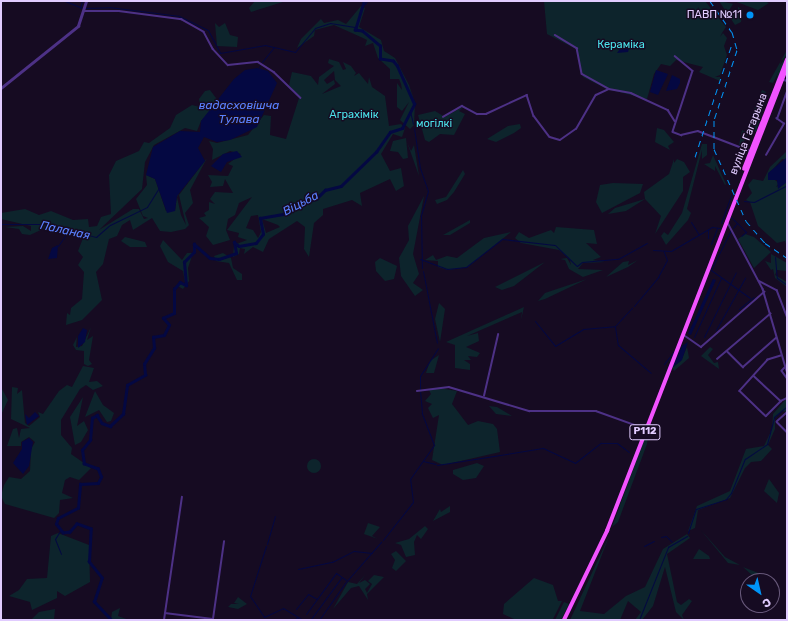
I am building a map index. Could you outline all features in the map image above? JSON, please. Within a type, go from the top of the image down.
[{"type":"main road","name":"вуліца Гагарына","points":[[775,94],[787,60]]},
{"type":"main road","name":"вуліца Гагарына","points":[[726,220],[787,67]]},
{"type":"main road","name":"Р112","points":[[564,620],[607,531],[726,220]]},
{"type":"street","points":[[1,88],[75,28],[84,11],[86,1]]},
{"type":"street","points":[[84,11],[119,11],[181,19],[204,32],[213,49],[228,65],[258,62],[274,72],[301,98]]},
{"type":"street","points":[[555,35],[577,48],[582,74],[609,90],[631,93],[668,110],[675,121]]},
{"type":"street","points":[[675,56],[693,71],[672,131],[676,134],[692,129],[752,152]]},
{"type":"street","points":[[782,78],[787,81]]},
{"type":"street","points":[[443,117],[462,106],[477,114],[486,114],[527,95],[534,116],[550,137],[560,140],[576,129],[596,95],[609,90]]},
{"type":"street","points":[[766,155],[784,124],[777,119],[787,91]]},
{"type":"street","points":[[726,220],[764,292],[781,356],[787,371]]},
{"type":"street","points":[[759,280],[777,290],[787,316]]},
{"type":"street","points":[[682,334],[701,347],[764,292]]},
{"type":"street","points":[[717,359],[770,314]]},
{"type":"street","points":[[484,395],[498,335]]},
{"type":"street","points":[[727,351],[739,366],[744,366],[776,338]]},
{"type":"street","points":[[781,356],[768,360],[740,391],[766,416],[781,401],[787,398]]},
{"type":"street","points":[[785,368],[782,371],[787,378]]},
{"type":"street","points":[[754,376],[781,401]]},
{"type":"street","points":[[417,391],[441,386],[484,395],[529,411],[596,411],[646,429]]},
{"type":"street","points":[[787,413],[777,422],[787,432]]},
{"type":"street","points":[[164,620],[182,497]]},
{"type":"street","points":[[165,613],[213,619],[224,542]]},
{"type":"green space","points":[[255,1],[286,1],[251,12],[249,8]]},
{"type":"green space","name":"Кераміка","points":[[544,1],[705,1],[726,27],[720,37],[723,33],[727,38],[724,46],[727,55],[720,75],[715,77],[720,77],[720,81],[699,72],[703,67],[676,60],[670,66],[661,64],[654,74],[647,99],[607,89],[583,77],[576,49],[547,34]]},
{"type":"green space","points":[[719,1],[739,5],[733,4],[728,12],[731,16],[738,12],[738,7],[743,10],[741,22],[735,25]]},
{"type":"green space","points":[[734,1],[764,1],[769,3],[758,10]]},
{"type":"green space","points":[[361,6],[365,8],[359,27],[381,40],[384,51],[395,58],[409,85],[415,103],[414,125],[410,129],[400,120],[409,102],[402,111],[397,107],[397,83],[402,90],[401,84],[399,79],[390,79],[390,69],[378,58],[373,43],[365,46],[367,40],[334,25],[315,30],[314,36],[297,48],[301,39],[321,19],[324,23],[338,20],[346,24]]},
{"type":"green space","points":[[215,23],[219,27],[225,23],[230,35],[238,37],[237,47],[217,46]]},
{"type":"green space","points":[[787,50],[786,56],[781,61],[780,65],[786,57],[774,89],[778,73],[773,83],[769,82]]},
{"type":"green space","name":"Аграхімік","points":[[329,59],[339,62],[343,70],[346,69],[343,62],[351,66],[356,73],[354,76],[359,73],[368,84],[369,77],[372,87],[385,96],[389,126],[401,124],[405,128],[402,137],[393,134],[381,154],[390,171],[401,168],[404,186],[396,191],[390,179],[360,193],[362,206],[352,200],[323,209],[323,215],[314,223],[309,257],[304,249],[305,227],[297,221],[269,239],[263,252],[253,247],[244,254],[245,249],[240,248],[239,254],[233,257],[234,245],[247,240],[238,237],[239,233],[227,230],[252,197],[239,203],[235,215],[228,219],[226,230],[230,240],[213,245],[206,236],[209,227],[199,218],[206,216],[204,213],[209,210],[209,202],[215,204],[210,199],[215,192],[233,193],[225,179],[223,186],[210,187],[212,182],[208,175],[228,176],[233,166],[228,164],[241,154],[230,151],[212,160],[213,149],[209,141],[217,143],[248,135],[264,115],[271,116],[270,135],[286,139],[299,98],[289,85],[292,72],[311,76],[318,85],[319,77],[334,66],[328,63]],"holes":[[[334,71],[335,80],[341,86],[322,94],[335,84],[334,80],[327,84],[324,80]],[[258,215],[261,232],[258,238],[253,230],[246,228],[251,216]],[[262,219],[280,227],[266,233]]]},
{"type":"green space","points":[[210,90],[219,102],[201,121],[197,131],[185,128],[154,145],[145,162],[142,189],[99,230],[133,209],[139,209],[144,219],[148,218],[143,216],[136,199],[147,185],[146,175],[155,179],[166,211],[175,211],[177,196],[180,192],[177,197],[181,215],[186,225],[179,195],[207,158],[190,190],[193,203],[185,213],[189,225],[185,229],[171,232],[160,231],[152,218],[133,230],[130,220],[122,225],[117,236],[109,239],[103,264],[96,272],[102,300],[82,320],[66,325],[67,313],[70,315],[71,308],[82,299],[84,272],[78,265],[83,257],[78,251],[85,233],[58,226],[55,232],[45,228],[30,235],[22,234],[19,229],[5,227],[23,226],[31,231],[31,226],[1,219],[1,213],[25,209],[39,215],[51,211],[73,220],[88,219],[89,227],[97,226],[101,217],[111,214],[109,175],[116,161],[139,151],[144,142],[149,143],[170,128],[176,115],[192,105],[200,107],[199,99],[205,91]]},
{"type":"green space","points":[[762,90],[766,92],[756,108],[761,111],[769,93],[759,120],[751,117]]},
{"type":"green space","name":"могілкі","points":[[464,106],[475,114],[463,107],[459,111],[465,114],[454,135],[440,134],[429,142],[425,140],[418,115],[435,111],[445,117]]},
{"type":"green space","points":[[751,121],[759,121],[756,132],[749,129],[742,147],[739,145],[742,130],[746,132]]},
{"type":"green space","points":[[520,124],[521,128],[496,142],[487,139],[508,126]]},
{"type":"green space","points":[[657,128],[664,130],[674,142],[668,146],[670,150],[655,142]]},
{"type":"green space","points":[[406,138],[408,158],[403,159],[398,152],[390,151],[393,141]]},
{"type":"green space","points":[[407,142],[411,151],[414,145],[419,176]]},
{"type":"green space","points":[[702,144],[707,144],[707,155],[702,159],[702,150],[687,209],[691,213],[688,220],[666,245],[661,236],[664,232],[668,235],[682,213]]},
{"type":"green space","points":[[787,151],[787,160],[782,159],[768,175],[779,183],[776,187],[787,182],[787,247],[785,241],[777,243],[758,226],[750,202],[746,200],[752,193],[748,185],[753,179],[763,181],[770,167]]},
{"type":"green space","points":[[713,155],[726,184],[725,185],[715,166],[715,171],[704,164],[710,163]]},
{"type":"green space","points":[[674,159],[674,163],[677,159],[684,162],[690,172],[683,177],[683,191],[655,234],[661,216],[645,199],[644,192],[669,174]]},
{"type":"green space","points":[[463,170],[465,174],[454,192],[447,200],[437,204],[435,200],[446,197]]},
{"type":"green space","points":[[613,183],[643,184],[640,193],[602,213],[596,202],[600,185]]},
{"type":"green space","points":[[424,196],[413,254],[419,274],[413,283],[423,290],[415,296],[401,276],[399,258],[409,240],[408,226]]},
{"type":"green space","points":[[645,199],[626,211],[608,214],[615,208]]},
{"type":"green space","points":[[470,220],[470,223],[450,235],[443,235]]},
{"type":"green space","points":[[556,227],[594,230],[597,244],[586,243],[601,257],[593,260],[605,262],[583,263],[578,269],[603,270],[583,277],[569,269],[565,260],[560,259],[567,258],[571,265],[570,260],[559,250],[521,243],[515,238],[519,232],[529,238],[551,230],[554,233]]},
{"type":"green space","points":[[511,232],[468,267],[448,270],[438,267],[438,261],[425,260],[433,255],[436,260],[447,256],[457,258],[484,238]]},
{"type":"green space","points":[[745,234],[754,237],[771,252],[754,268],[738,239]]},
{"type":"green space","points":[[125,237],[145,242],[147,247],[130,247],[121,241]]},
{"type":"green space","points":[[163,240],[182,260],[187,253],[193,253],[188,268],[189,281],[183,289],[176,285],[185,283],[183,271],[168,262],[160,246]]},
{"type":"green space","points":[[223,253],[231,258],[233,268],[242,274],[242,280],[237,280],[229,263],[216,261],[214,256]]},
{"type":"green space","points":[[771,254],[787,263],[787,271],[777,270],[775,275],[787,282],[787,287],[775,278],[773,269],[771,270],[765,261],[771,263]]},
{"type":"green space","points":[[380,258],[397,266],[394,279],[385,281],[376,271],[375,262]]},
{"type":"green space","points":[[638,260],[628,267],[606,277],[623,262],[629,261],[628,265]]},
{"type":"green space","points":[[545,262],[514,286],[502,290],[495,287]]},
{"type":"green space","points":[[587,279],[545,299],[538,301],[545,293]]},
{"type":"green space","points":[[439,303],[445,309],[440,342],[435,319]]},
{"type":"green space","points":[[524,307],[521,320],[522,312],[467,336],[478,333],[479,341],[466,347],[480,353],[477,357],[468,356],[471,360],[464,360],[470,364],[470,370],[455,368],[455,345],[446,342]]},
{"type":"green space","points":[[91,327],[87,340],[93,336],[89,360],[92,364],[88,366],[84,364],[84,351],[76,350],[73,345],[77,337],[76,347],[82,346]]},
{"type":"green space","points":[[687,347],[689,358],[674,371],[672,367],[681,361]]},
{"type":"green space","points":[[710,347],[713,349],[708,355],[714,363],[718,362],[719,369],[701,356]]},
{"type":"green space","points":[[439,355],[434,373],[426,373],[430,361]]},
{"type":"green space","points":[[83,366],[94,368],[89,382],[97,381],[103,386],[93,390],[86,385],[80,389],[61,420],[61,435],[72,448],[71,454],[91,468],[79,480],[70,477],[65,480],[62,493],[73,498],[60,500],[59,513],[54,518],[5,504],[1,496],[4,485],[9,477],[21,479],[30,471],[31,449],[35,442],[29,437],[21,442],[21,446],[7,446],[13,429],[17,428],[19,438],[21,429],[30,428],[11,419],[12,387],[18,388],[17,394],[22,390],[25,423],[29,426],[40,417],[38,412],[43,414],[59,391],[67,385],[72,387]]},
{"type":"green space","points":[[439,388],[457,391],[452,404],[468,425],[478,421],[493,424],[497,429],[500,452],[443,465],[432,460],[439,415],[433,418],[428,408],[432,404],[425,401],[431,394],[429,390]]},
{"type":"green space","points":[[2,389],[8,400],[1,415],[1,390]]},
{"type":"green space","points":[[95,391],[103,405],[114,413],[111,421],[107,422],[99,410],[85,417]]},
{"type":"green space","points":[[83,397],[77,426],[84,421],[88,430],[81,442],[75,445],[70,417]]},
{"type":"green space","points":[[786,399],[787,412],[782,411],[775,418],[775,429],[768,445],[772,449],[761,461],[751,462],[745,468],[730,498],[698,510],[695,528],[688,531],[697,506],[730,491],[746,449],[764,446],[772,429],[773,414]]},
{"type":"green space","points":[[489,406],[497,407],[512,416],[496,414]]},
{"type":"green space","points":[[650,423],[647,444],[618,522],[612,527]]},
{"type":"green space","points":[[311,459],[317,459],[321,463],[321,469],[317,473],[311,473],[307,469],[307,463]]},
{"type":"green space","points":[[477,463],[484,466],[476,478],[463,480],[453,474],[453,470]]},
{"type":"green space","points":[[769,479],[779,493],[777,503],[764,491]]},
{"type":"green space","points":[[450,506],[450,512],[433,521],[440,509],[441,512]]},
{"type":"green space","points":[[368,523],[380,527],[372,536],[378,539],[364,534]]},
{"type":"green space","points":[[425,526],[428,529],[421,539],[417,535],[414,542],[415,555],[406,557],[401,545],[395,543],[409,539]]},
{"type":"green space","points":[[700,529],[725,557],[740,565],[728,563]]},
{"type":"green space","points":[[58,533],[89,545],[90,582],[65,596],[57,591],[57,598],[32,610],[30,602],[9,596],[19,590],[27,579],[47,578],[51,536]]},
{"type":"green space","points":[[610,534],[580,611],[604,614],[626,596],[645,587],[663,549],[687,534],[690,538],[667,554],[677,602],[681,605],[689,599],[692,601],[682,615],[684,620],[676,612],[665,567],[653,606],[642,620],[635,620],[641,612],[628,601],[620,620],[570,620]]},
{"type":"green space","points":[[699,549],[709,556],[710,559],[693,559]]},
{"type":"green space","points":[[396,551],[406,561],[396,571],[392,568],[395,560],[391,554]]},
{"type":"green space","points":[[743,567],[758,573],[750,573]]},
{"type":"green space","points":[[366,574],[359,583],[365,580],[370,584],[365,589],[367,593],[372,584],[368,581],[374,575],[384,577],[367,594],[368,600],[359,586],[351,588],[333,609],[348,582],[357,584]]},
{"type":"green space","points":[[534,578],[553,585],[558,601],[562,601],[553,619],[516,620],[503,614],[504,604]]},
{"type":"green space","points":[[238,597],[247,604],[238,609],[228,607],[231,604],[239,604],[234,603]]},
{"type":"green space","points":[[564,602],[569,604],[561,620],[555,620]]},
{"type":"green space","points":[[120,608],[118,616],[129,620],[111,620],[112,612]]},
{"type":"green space","points":[[55,609],[54,620],[31,620],[39,612]]},
{"type":"water","points":[[633,41],[641,49],[631,43],[628,52],[617,53],[624,43]]},
{"type":"water","name":"вадасховішча Тулава","points":[[257,68],[268,71],[277,83],[257,127],[230,140],[217,142],[204,137],[198,148],[205,161],[177,196],[175,211],[167,213],[155,179],[146,175],[153,147],[180,131],[200,132],[201,121],[234,79],[245,70]]},
{"type":"water","points":[[656,70],[668,74],[658,95],[650,92]]},
{"type":"water","points":[[672,75],[680,79],[680,83],[677,89],[666,91]]},
{"type":"water","points":[[237,151],[242,157],[227,162],[221,172],[211,166],[223,154]]},
{"type":"water","points":[[786,158],[787,182],[778,189],[777,180],[768,180],[768,173]]},
{"type":"water","points":[[58,245],[57,258],[48,259],[52,248]]},
{"type":"water","points":[[713,279],[716,280],[691,335],[688,334]]},
{"type":"water","points":[[83,328],[87,330],[85,342],[78,348],[78,336]]},
{"type":"water","points":[[688,342],[682,360],[672,368],[682,346]]},
{"type":"water","points":[[35,412],[39,416],[27,425],[25,414],[29,418]]},
{"type":"water","points":[[29,438],[33,442],[29,466],[23,474],[13,463],[22,449],[22,442]]},
{"type":"waterway","points":[[65,1],[82,8]]},
{"type":"waterway","points":[[80,8],[82,1]]},
{"type":"waterway","name":"Віцьба","points":[[111,620],[94,602],[102,578],[89,562],[91,529],[77,524],[70,532],[63,533],[56,524],[58,518],[78,508],[80,484],[98,483],[101,477],[98,469],[84,464],[82,450],[90,440],[92,418],[97,415],[102,423],[110,426],[123,414],[127,385],[145,375],[144,364],[154,348],[153,337],[164,335],[169,325],[163,318],[174,313],[174,289],[180,282],[186,285],[184,262],[194,252],[194,244],[210,258],[219,259],[236,253],[234,242],[239,246],[256,243],[263,234],[260,218],[283,214],[294,205],[316,199],[325,190],[341,186],[376,152],[390,132],[402,128],[414,104],[397,66],[393,61],[380,59],[380,46],[362,31],[355,30],[364,1]]},
{"type":"waterway","points":[[86,8],[109,7],[179,16],[208,30],[220,53],[265,45],[295,52],[315,28],[330,23],[355,27]]},
{"type":"waterway","name":"Паланая","points":[[262,62],[274,47]]},
{"type":"waterway","name":"Віцьба","points":[[410,111],[413,124]]},
{"type":"waterway","points":[[414,128],[420,168],[428,191],[421,216],[422,268]]},
{"type":"waterway","points":[[744,201],[754,202],[787,185]]},
{"type":"waterway","name":"Паланая","points":[[1,224],[47,224],[96,237],[110,225],[147,207],[159,188]]},
{"type":"waterway","points":[[721,223],[731,195]]},
{"type":"waterway","points":[[730,216],[737,223],[733,228]]},
{"type":"waterway","points":[[691,222],[699,235]]},
{"type":"waterway","points":[[737,223],[746,232],[741,236]]},
{"type":"waterway","points":[[653,250],[671,251],[712,227],[720,228]]},
{"type":"waterway","points":[[711,244],[717,228]]},
{"type":"waterway","points":[[58,246],[70,229]]},
{"type":"waterway","points":[[708,230],[708,238]]},
{"type":"waterway","points":[[731,230],[711,270],[750,298]]},
{"type":"waterway","points":[[420,259],[447,269],[466,267],[502,239],[555,245],[577,266],[582,262],[618,259],[647,243]]},
{"type":"waterway","points":[[634,306],[658,277],[667,260],[664,252]]},
{"type":"waterway","points":[[775,257],[777,278],[787,285]]},
{"type":"waterway","points":[[423,271],[437,343]]},
{"type":"waterway","points":[[704,337],[736,272]]},
{"type":"waterway","points":[[694,337],[721,278]]},
{"type":"waterway","points":[[716,330],[745,278]]},
{"type":"waterway","points":[[739,309],[754,297]]},
{"type":"waterway","points":[[535,321],[555,346],[583,329],[615,326],[632,308]]},
{"type":"waterway","points":[[615,327],[618,345],[651,373]]},
{"type":"waterway","points":[[420,389],[420,376],[438,348]]},
{"type":"waterway","points":[[664,364],[674,351]]},
{"type":"waterway","points":[[383,540],[413,502],[410,479],[434,445],[422,413],[420,392]]},
{"type":"waterway","points":[[688,533],[696,509],[726,499],[731,493],[745,459],[767,444],[774,417],[787,406]]},
{"type":"waterway","points":[[437,465],[543,448],[575,463],[601,443],[617,443],[629,452]]},
{"type":"waterway","points":[[423,461],[436,464]]},
{"type":"waterway","points":[[267,544],[275,516]]},
{"type":"waterway","points":[[60,531],[55,539],[61,554]]},
{"type":"waterway","points":[[661,537],[666,536],[672,542]]},
{"type":"waterway","points":[[639,620],[668,547],[687,536]]},
{"type":"waterway","points":[[644,546],[654,541]]},
{"type":"waterway","points":[[319,620],[345,583],[381,542]]},
{"type":"waterway","points":[[266,546],[250,596],[264,617],[283,608],[303,620]]},
{"type":"waterway","points":[[298,569],[332,562],[354,551],[372,553]]},
{"type":"waterway","points":[[306,614],[336,573],[346,580]]},
{"type":"waterway","points":[[311,619],[341,578]]},
{"type":"waterway","points":[[296,609],[308,594],[317,599]]},
{"type":"waterway","points":[[294,620],[298,617]]},
{"type":"railway","points":[[710,1],[732,32],[737,50],[714,120],[714,149],[746,221],[765,243],[787,258]]},
{"type":"railway","points":[[695,157],[732,44]]},
{"type":"place","name":"ПАВП №11","points":[[750,15]]}]
